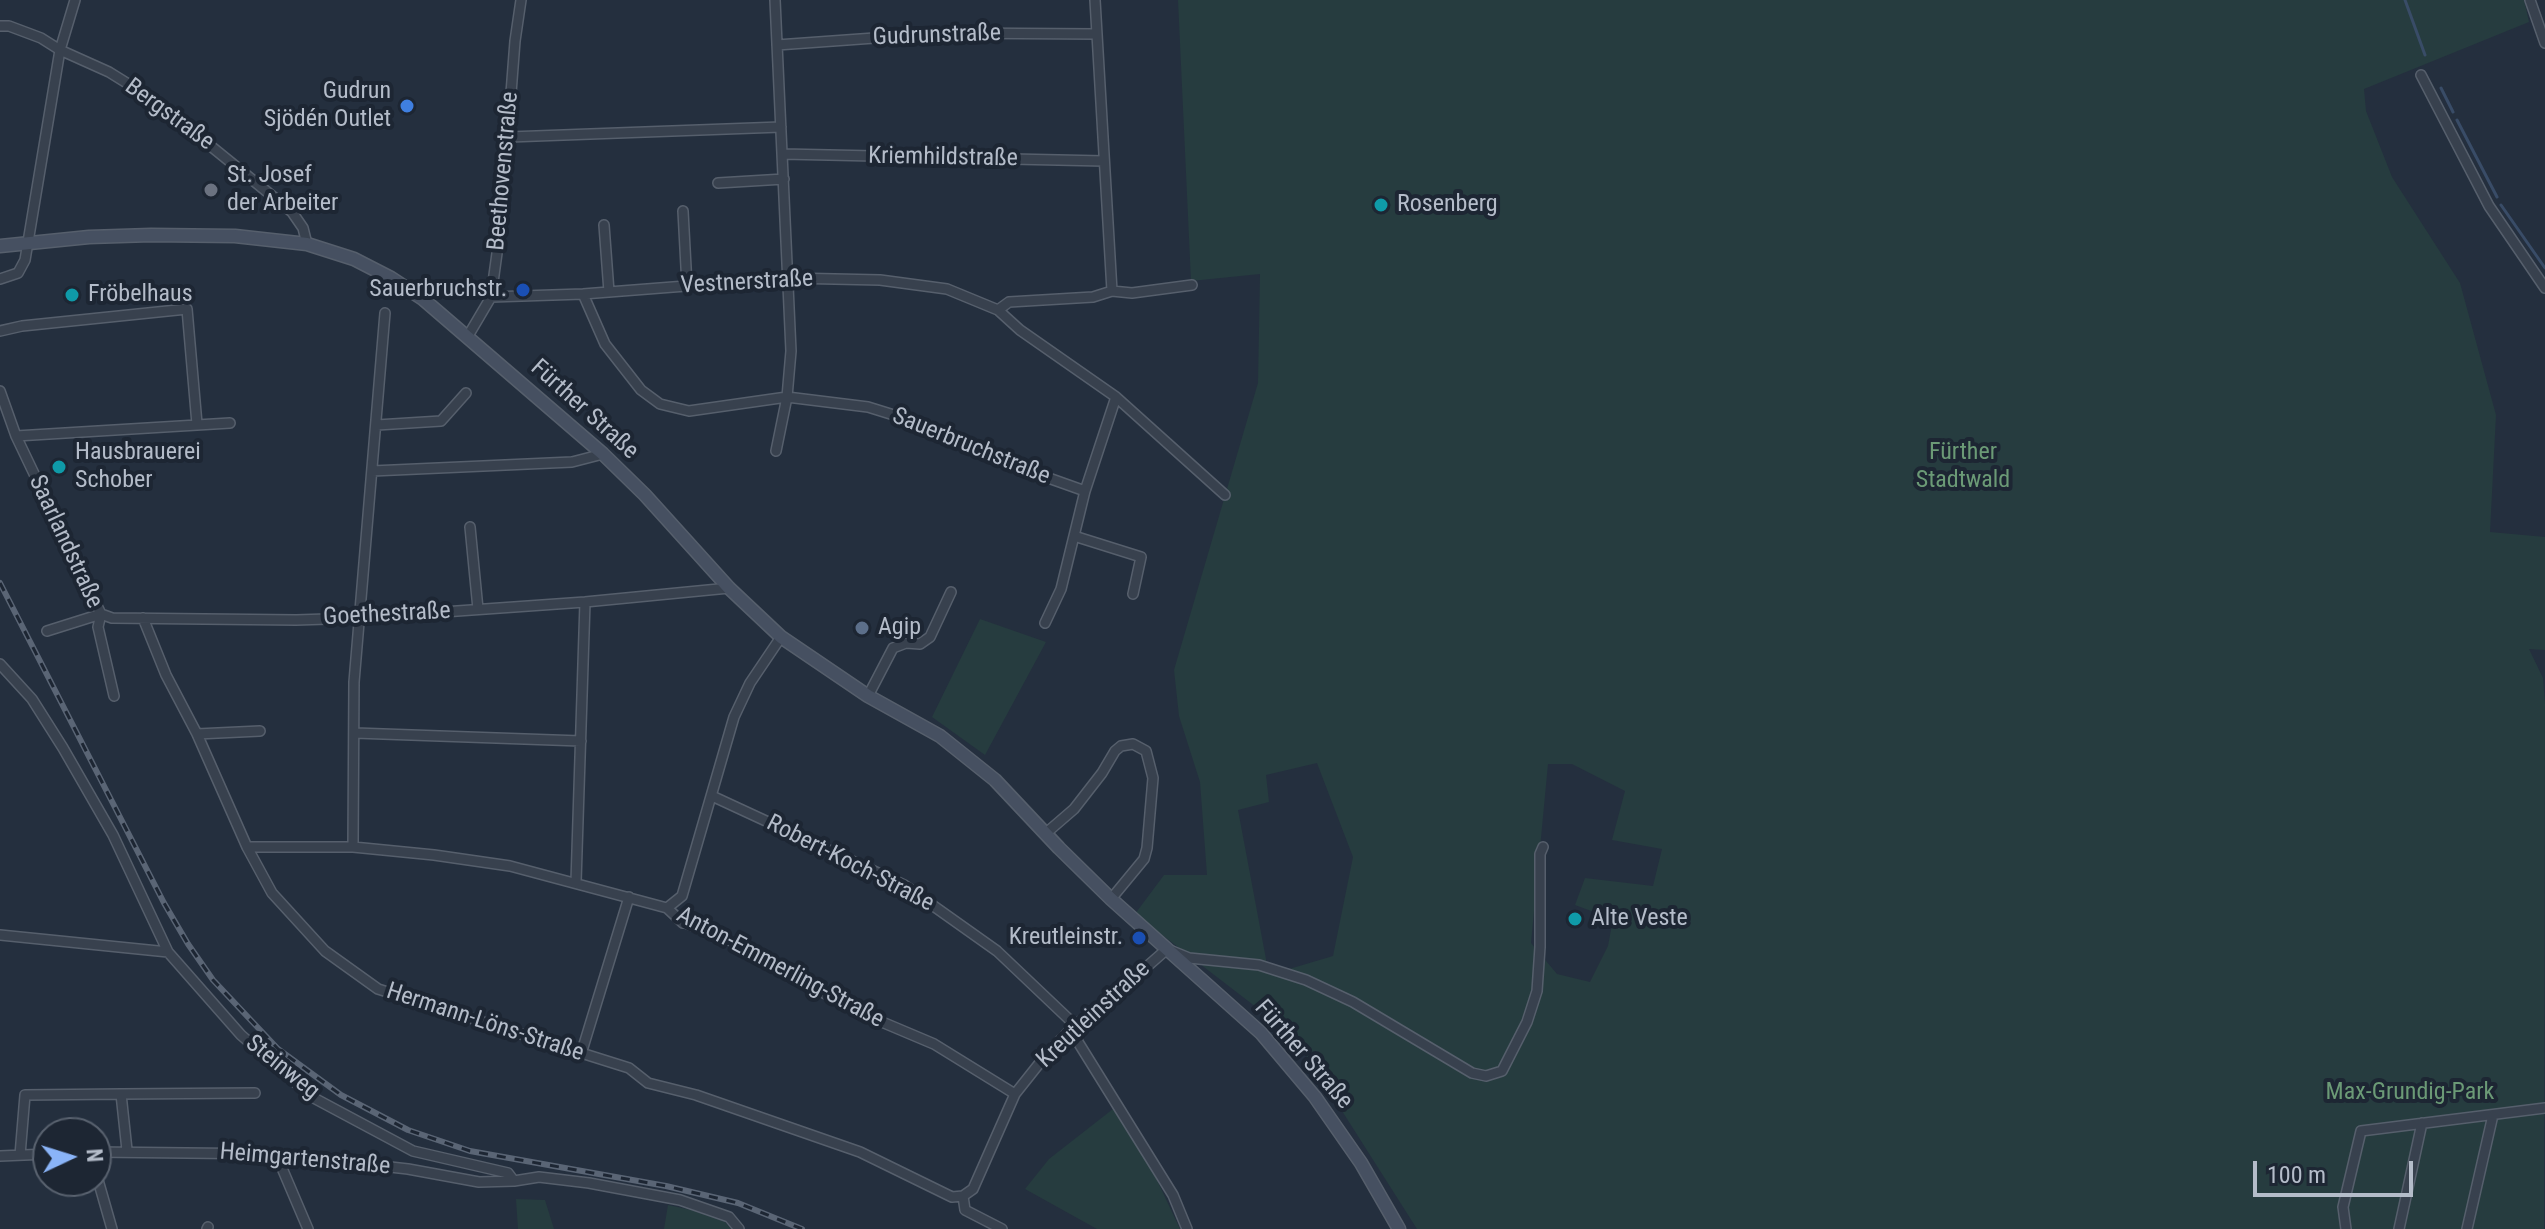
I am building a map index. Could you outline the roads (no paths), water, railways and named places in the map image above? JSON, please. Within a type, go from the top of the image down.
[{"type":"main road","name":"Fürther Straße","points":[[0,246],[151,235],[235,236],[307,244],[354,259],[423,299],[603,454],[645,495],[729,588],[781,637],[868,696],[940,736],[995,780],[1111,899],[1261,1033],[1315,1097],[1361,1163],[1399,1229]]},
{"type":"street","points":[[0,279],[18,273],[25,260],[60,50],[75,0]]},
{"type":"street","name":"Beethovenstraße","points":[[468,336],[491,297],[501,224],[521,0]]},
{"type":"street","points":[[775,0],[791,351],[787,397],[776,451]]},
{"type":"street","points":[[1095,0],[1112,291]]},
{"type":"street","points":[[2530,0],[2542,17],[2545,43]]},
{"type":"street","name":"Bergstraße","points":[[0,26],[9,26],[41,38],[109,72],[154,100],[292,212],[303,228],[307,244]]},
{"type":"street","name":"Gudrunstraße","points":[[777,45],[944,33],[1096,34]]},
{"type":"street","points":[[2421,75],[2489,206],[2545,288]]},
{"type":"street","points":[[509,137],[781,127]]},
{"type":"street","name":"Kriemhildstraße","points":[[783,154],[1104,161]]},
{"type":"street","points":[[718,183],[784,179]]},
{"type":"street","points":[[683,211],[687,286]]},
{"type":"street","points":[[604,225],[609,292]]},
{"type":"street","name":"Vestnerstraße","points":[[491,297],[583,294],[789,278],[880,280],[947,289],[998,310],[1020,330],[1116,397],[1225,495]]},
{"type":"street","points":[[998,310],[1009,302],[1093,297],[1112,291],[1132,293],[1192,285]]},
{"type":"street","name":"Sauerbruchstraße","points":[[583,294],[605,344],[641,390],[660,404],[689,411],[787,397],[868,407],[926,425],[1012,465],[1085,491]]},
{"type":"street","points":[[0,331],[187,309],[197,424]]},
{"type":"street","points":[[353,847],[354,682],[385,313]]},
{"type":"street","name":"Saarlandstraße","points":[[0,391],[16,436],[101,614],[98,627],[114,696]]},
{"type":"street","points":[[377,425],[441,421],[466,393]]},
{"type":"street","points":[[1045,623],[1061,589],[1085,491],[1116,397]]},
{"type":"street","points":[[16,436],[230,423]]},
{"type":"street","points":[[372,471],[572,462],[603,454]]},
{"type":"street","points":[[470,527],[478,609]]},
{"type":"street","points":[[1074,536],[1141,557],[1133,594]]},
{"type":"street","name":"Goethestraße","points":[[47,631],[101,614],[112,618],[358,618],[729,588]]},
{"type":"street","points":[[868,696],[893,648],[906,643],[920,644],[930,637],[951,592]]},
{"type":"street","points":[[576,882],[585,602]]},
{"type":"street","name":"Hermann-Löns-Straße","points":[[143,618],[166,675],[272,893],[325,951],[378,989],[629,1068],[648,1083],[696,1095],[860,1152],[952,1197],[963,1196]]},
{"type":"street","points":[[667,908],[682,896],[734,717],[750,683],[781,637]]},
{"type":"street","name":"Steinweg","points":[[0,664],[32,699],[63,748],[113,835],[168,952],[241,1035],[312,1097],[413,1151],[508,1173],[514,1181],[539,1177],[680,1200],[729,1217],[739,1229]]},
{"type":"street","points":[[197,734],[260,731]]},
{"type":"street","points":[[355,733],[581,741]]},
{"type":"street","points":[[1045,834],[1074,809],[1121,746],[1133,744],[1146,751],[1153,778],[1147,848],[1144,859],[1111,899]]},
{"type":"street","name":"Robert-Koch-Straße","points":[[712,796],[904,885],[997,951],[1075,1025],[1078,1042],[1173,1195],[1187,1229]]},
{"type":"street","name":"Anton-Emmerling-Straße","points":[[247,847],[353,847],[434,855],[576,882],[667,908],[683,923],[764,955],[788,974],[863,1014],[934,1044],[1015,1094]]},
{"type":"street","points":[[1167,949],[1189,958],[1259,965],[1306,980],[1353,1002],[1472,1073],[1486,1076],[1502,1071],[1527,1022],[1537,991],[1540,854],[1543,847]]},
{"type":"street","points":[[581,1054],[629,897]]},
{"type":"street","points":[[0,935],[168,952]]},
{"type":"street","name":"Kreutleinstraße","points":[[963,1196],[973,1189],[1015,1094],[1046,1055],[1075,1025],[1167,949]]},
{"type":"street","points":[[20,1155],[25,1095],[255,1093]]},
{"type":"street","points":[[121,1094],[127,1150]]},
{"type":"street","points":[[2346,1229],[2343,1207],[2361,1131],[2545,1108]]},
{"type":"street","points":[[2467,1229],[2493,1115]]},
{"type":"street","points":[[2399,1229],[2422,1123]]},
{"type":"street","name":"Heimgartenstraße","points":[[112,1151],[276,1154],[408,1169],[479,1182],[514,1181]]},
{"type":"street","points":[[408,1169],[413,1151]]},
{"type":"street","points":[[276,1154],[308,1229]]},
{"type":"street","points":[[0,1156],[32,1155]]},
{"type":"street","points":[[963,1196],[965,1210],[1002,1229]]},
{"type":"street","points":[[103,1197],[112,1229]]},
{"type":"waterway","points":[[2405,0],[2425,55]]},
{"type":"waterway","points":[[2441,88],[2453,112]]},
{"type":"waterway","points":[[2457,120],[2497,197]]},
{"type":"waterway","points":[[2501,205],[2545,268]]},
{"type":"railway","points":[[0,583],[188,944],[213,980],[278,1049],[341,1095],[408,1130],[470,1151],[666,1186],[738,1203],[802,1229]]},
{"type":"place","name":"Gudrun Sjödén Outlet","points":[[407,106]]},
{"type":"place","name":"St. Josef der Arbeiter","points":[[211,190]]},
{"type":"place","name":"Rosenberg","points":[[1381,205]]},
{"type":"place","name":"Sauerbruchstr.","points":[[523,290]]},
{"type":"place","name":"Fröbelhaus","points":[[72,295]]},
{"type":"place","name":"Hausbrauerei Schober","points":[[59,467]]},
{"type":"place","name":"Agip","points":[[862,628]]},
{"type":"place","name":"Alte Veste","points":[[1575,919]]},
{"type":"place","name":"Kreutleinstr.","points":[[1139,938]]},
{"type":"park label","name":"Fürther Stadtwald","points":[[1963,467]]},
{"type":"park label","name":"Max-Grundig-Park","points":[[2410,1093]]}]
